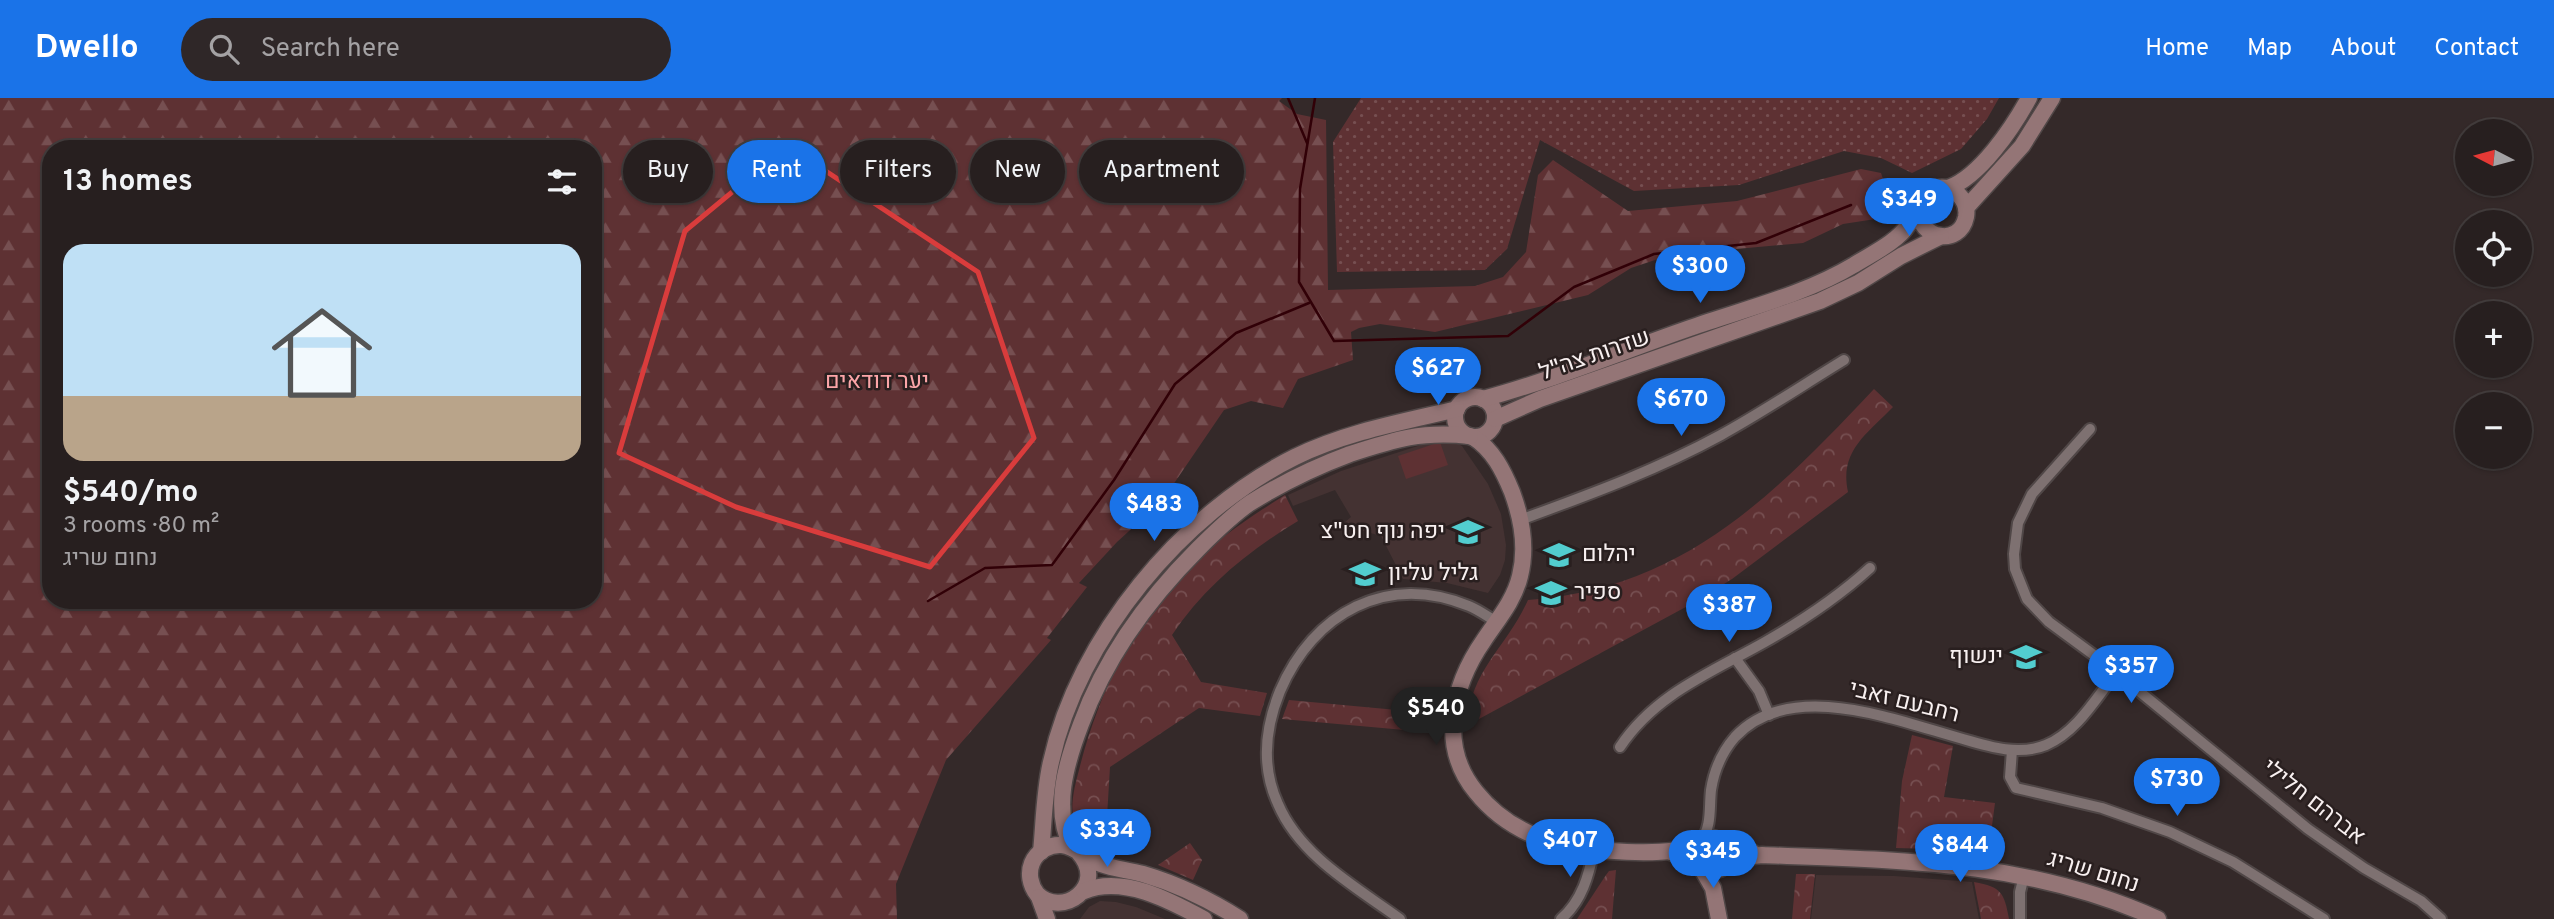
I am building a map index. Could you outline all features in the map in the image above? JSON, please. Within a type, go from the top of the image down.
[{"type":"main road","points":[[1948,188],[1960,195],[1966,208],[1964,222],[1949,235],[1941,236],[1926,230],[1918,216],[1921,200],[1932,190],[1948,188],[1963,181],[2008,133],[2029,98]]},
{"type":"main road","points":[[1966,208],[2022,146],[2052,98]]},
{"type":"main road","name":"שדרות צה\"ל","points":[[1483,399],[1813,285],[1850,268],[1890,243],[1909,224],[1918,208]]},
{"type":"main road","name":"שדרות צה\"ל","points":[[1494,421],[1540,399],[1820,301],[1858,283],[1901,256],[1941,236]]},
{"type":"main road","points":[[1041,852],[1044,799],[1051,760],[1073,694],[1116,617],[1164,559],[1223,501],[1295,457],[1373,428],[1457,409],[1468,399],[1483,399],[1492,407],[1493,442],[1514,499],[1523,545],[1520,576],[1511,598],[1473,656],[1458,690],[1452,724],[1460,768],[1482,799],[1511,823],[1550,841],[1594,849],[1671,852],[1710,837],[1723,842],[1728,853],[1719,881],[1718,911]]},
{"type":"main road","points":[[1457,409],[1456,425],[1461,432],[1490,451],[1502,469]]},
{"type":"main road","points":[[1070,919],[1089,878],[1088,868],[1064,831],[1061,809],[1068,764],[1085,712],[1102,675],[1122,640],[1177,571],[1234,515],[1303,473],[1403,437],[1436,434],[1471,437],[1488,433],[1494,421]]},
{"type":"main road","name":"נחום שריג","points":[[1723,842],[1738,850],[1762,855]]},
{"type":"main road","points":[[1699,843],[1694,855],[1710,881],[1718,911]]},
{"type":"main road","points":[[1047,919],[1040,897],[1032,886],[1030,872],[1032,862],[1041,852],[1058,845],[1076,850],[1101,865],[1140,873],[1174,885],[1240,919]]},
{"type":"main road","points":[[1671,852],[1712,872],[1725,865]]},
{"type":"main road","name":"נחום שריג","points":[[1725,865],[1741,857],[1762,855],[1924,862],[1974,867],[2081,889],[2158,919]]},
{"type":"main road","points":[[1040,897],[1061,904],[1100,885],[1125,886],[1168,901],[1204,919]]},
{"type":"street","points":[[1520,520],[1623,481],[1685,453],[1723,434],[1844,360]]},
{"type":"street","name":"אברהם חלילי","points":[[2090,429],[2032,494],[2018,523],[2014,554],[2020,584],[2036,611],[2319,837],[2364,868],[2421,901],[2441,919]]},
{"type":"street","points":[[1620,747],[1637,724],[1664,699],[1814,611],[1870,568]]},
{"type":"street","points":[[1400,919],[1325,864],[1286,821],[1268,773],[1267,740],[1274,707],[1286,676],[1302,650],[1321,629],[1341,613],[1364,602],[1404,595],[1442,598],[1470,606],[1497,622]]},
{"type":"street","points":[[1735,658],[1756,685],[1769,715]]},
{"type":"street","name":"רחבעם זאבי","points":[[1699,843],[1707,830],[1714,779],[1724,752],[1736,736],[1769,715],[1802,707],[1839,707],[1868,712],[1994,748],[2036,748],[2065,734],[2116,673]]},
{"type":"street","points":[[2012,750],[2010,776],[2017,788],[2102,808],[2169,832],[2232,862],[2324,919]]},
{"type":"street","name":"רחבעם זאבי","points":[[1711,811],[1715,829],[1723,842]]},
{"type":"street","points":[[1561,919],[1581,895],[1590,873],[1594,849]]},
{"type":"street","points":[[2020,919],[2024,876]]},
{"type":"highlighted area","points":[[788,146],[978,272],[1034,438],[930,567],[736,507],[619,453],[685,231]]},
{"type":"shaded area","points":[[1436,440],[1453,441],[1462,446],[1488,484],[1501,514],[1506,545],[1505,560],[1500,575],[1488,593],[1447,583],[1403,579],[1381,536],[1346,526],[1344,523],[1351,517],[1335,490],[1293,506],[1288,495],[1341,471]]},
{"type":"shaded area","points":[[1816,875],[1894,876],[1972,882],[1979,919],[1811,919]]},
{"type":"shaded area","points":[[1100,901],[1136,907],[1165,919],[1080,919],[1089,907]]},
{"type":"green space","name":"יער דודאים","points":[[0,98],[1282,98],[1279,101],[1297,114],[1326,120],[1328,290],[1475,286],[1503,277],[1526,252],[1538,175],[1553,160],[1628,211],[1737,201],[1861,169],[1881,173],[1889,197],[1882,218],[1843,224],[1803,243],[1670,255],[1631,268],[1588,295],[1435,332],[1380,324],[1359,328],[1351,332],[1353,360],[1298,379],[1283,408],[1251,401],[1224,410],[1162,501],[1117,542],[1079,583],[1087,587],[1047,638],[1051,640],[946,760],[896,884],[897,919],[0,919]]},
{"type":"green space","points":[[1361,98],[1999,98],[1987,119],[1961,149],[1912,173],[1881,158],[1844,151],[1739,185],[1634,191],[1540,140],[1507,249],[1485,270],[1337,272],[1333,142]]},
{"type":"green space","points":[[1874,389],[1893,407],[1865,435],[1851,454],[1846,478],[1848,492],[1732,579],[1695,602],[1466,726],[1469,706],[1482,673],[1528,600],[1583,592],[1633,577],[1679,556],[1722,530],[1800,465]]},
{"type":"green space","points":[[1440,442],[1448,465],[1406,479],[1398,456]]},
{"type":"green space","points":[[1285,495],[1298,521],[1228,571],[1198,601],[1172,635],[1201,682],[1267,693],[1260,716],[1199,708],[1110,767],[1105,850],[1091,843],[1081,835],[1075,825],[1072,809],[1074,793],[1096,714],[1120,660],[1151,610],[1190,565],[1236,528]]},
{"type":"green space","points":[[1289,700],[1440,714],[1438,733],[1282,719]]},
{"type":"green space","points":[[1912,735],[1953,746],[1944,797],[1995,803],[1988,856],[1933,849],[1896,848],[1902,781]]},
{"type":"green space","points":[[1190,843],[1202,860],[1193,880],[1158,865]]},
{"type":"green space","points":[[1616,870],[1612,919],[1577,919],[1609,871]]},
{"type":"green space","points":[[1796,874],[1815,874],[1810,919],[1792,919]]},
{"type":"green space","points":[[1974,882],[1991,886],[2000,893],[2009,919],[1981,919]]},
{"type":"waterway","points":[[1288,98],[1307,143]]},
{"type":"waterway","points":[[1315,98],[1300,189],[1299,282],[1334,341],[1508,336],[1574,287],[1654,254],[1756,243],[1851,205]]},
{"type":"waterway","points":[[928,601],[985,568],[1052,565],[1114,480],[1175,384],[1236,333],[1309,303]]},
{"type":"place","name":"יפה נוף חט\"צ","points":[[1468,532]]},
{"type":"place","name":"יהלום","points":[[1559,555]]},
{"type":"place","name":"גליל עליון","points":[[1365,574]]},
{"type":"place","name":"ספיר","points":[[1551,593]]},
{"type":"place","name":"ינשוף","points":[[2026,657]]}]
